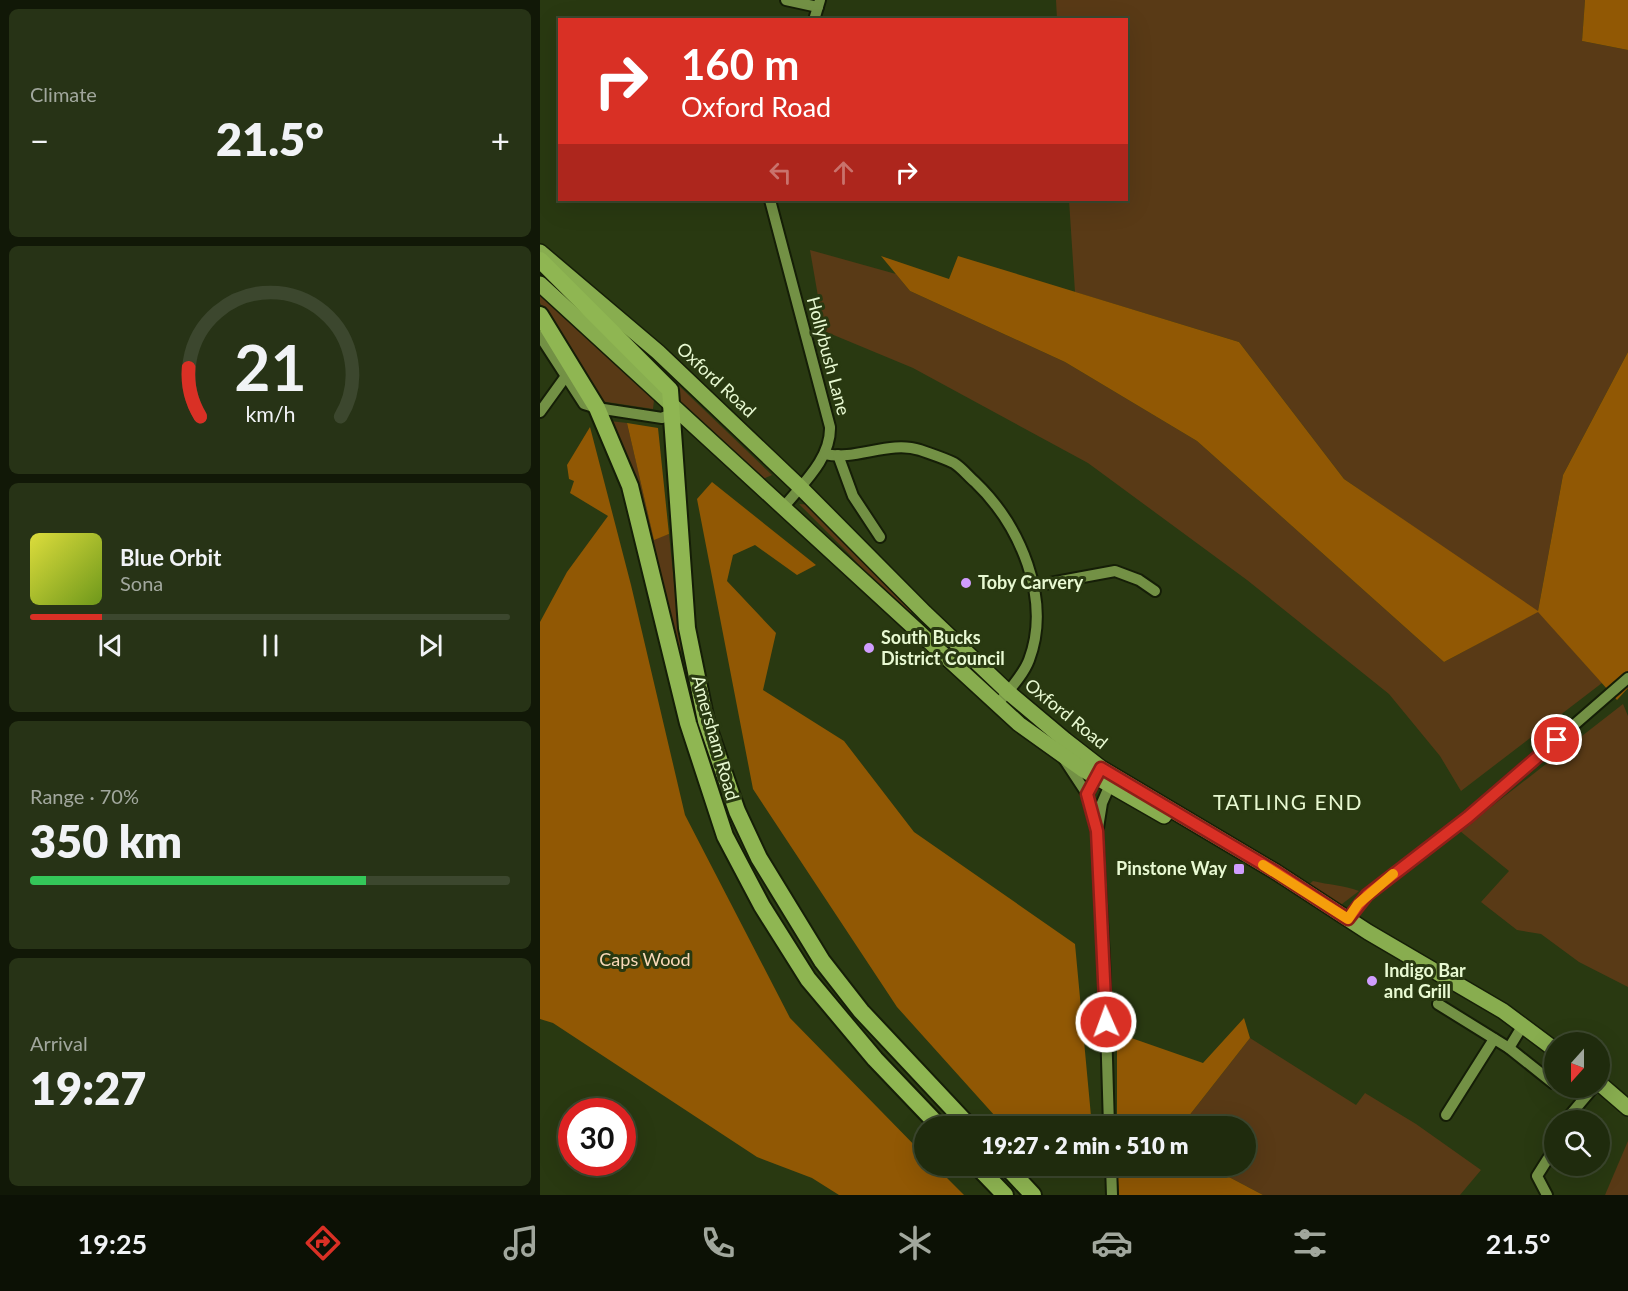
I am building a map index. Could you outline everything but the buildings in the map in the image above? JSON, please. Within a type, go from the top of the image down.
[{"type":"highway","points":[[540,260],[670,390],[687,628],[706,721],[737,811],[759,858],[822,961],[861,1011],[960,1116]]},
{"type":"highway","name":"Amersham Road","points":[[540,315],[597,408],[630,486],[688,723],[724,836],[762,906],[808,979],[875,1059],[929,1116]]},
{"type":"highway","points":[[987,1176],[1005,1195]]},
{"type":"highway","points":[[1015,1176],[1033,1195]]},
{"type":"main road","name":"Oxford Road","points":[[540,252],[658,352],[800,487],[925,613],[1008,692],[1105,776],[1276,872],[1322,904],[1523,1025],[1544,1041]]},
{"type":"main road","points":[[540,284],[672,410],[783,508],[997,705],[1061,755],[1105,776]]},
{"type":"main road","points":[[918,633],[925,613]]},
{"type":"main road","points":[[1610,1092],[1628,1108]]},
{"type":"street","points":[[786,0],[819,4]]},
{"type":"street","name":"Hollybush Lane","points":[[770,201],[828,416],[830,436],[825,454],[783,508]]},
{"type":"street","points":[[540,336],[580,400],[597,408],[662,418],[672,410]]},
{"type":"street","points":[[540,412],[566,376]]},
{"type":"street","points":[[825,454],[838,455],[883,448],[917,449],[955,464],[990,496],[1019,543],[1034,586],[1037,629],[1029,662],[997,705]]},
{"type":"street","points":[[838,455],[853,496],[880,537]]},
{"type":"street","points":[[1034,586],[1115,571],[1129,575],[1155,591]]},
{"type":"street","points":[[1348,919],[1367,895],[1468,817],[1628,678]]},
{"type":"street","points":[[1061,755],[1087,794],[1097,831]]},
{"type":"street","points":[[1087,794],[1105,776]]},
{"type":"street","points":[[1105,776],[1097,831],[1110,1116]]},
{"type":"street","points":[[1438,1005],[1509,1048],[1544,1076]]},
{"type":"street","points":[[1509,1048],[1523,1025]]},
{"type":"street","points":[[1446,1115],[1494,1039]]},
{"type":"street","points":[[1574,1110],[1585,1098]]},
{"type":"street","points":[[1544,1165],[1537,1176],[1547,1195]]},
{"type":"street","points":[[1111,1176],[1112,1195]]},
{"type":"shaded area","points":[[1056,0],[1585,0],[1582,41],[1628,50],[1628,352],[1563,475],[1538,611],[1602,683],[1461,791],[1440,756],[1389,694],[1247,580],[1088,463],[913,368],[824,331],[810,250],[896,274],[910,291],[1065,362],[1197,441],[1444,662],[1537,612],[1344,479],[1239,342],[1075,292],[1069,201],[1128,201],[1128,18],[1057,18]]},
{"type":"shaded area","points":[[540,294],[654,400],[653,409],[600,401],[577,358],[540,303]]},
{"type":"shaded area","points":[[675,382],[772,475],[763,479],[679,403]]},
{"type":"shaded area","points":[[610,421],[627,423],[654,539],[669,534],[681,651],[676,657]]},
{"type":"shaded area","points":[[799,504],[815,505],[910,605],[912,618],[899,610],[850,555]]},
{"type":"shaded area","points":[[1623,704],[1628,716],[1628,987],[1579,962],[1541,934],[1517,930],[1481,902],[1509,871],[1460,831]]},
{"type":"shaded area","points":[[1313,881],[1359,891],[1342,904],[1337,904],[1307,886]]},
{"type":"shaded area","points":[[1250,1038],[1356,1105],[1365,1093],[1416,1124],[1481,1170],[1460,1195],[1263,1195],[1229,1177],[1222,1176],[1256,1176],[1256,1116],[1189,1116]]},
{"type":"shaded area","points":[[1628,1141],[1628,1195],[1605,1195]]},
{"type":"green space","points":[[1585,0],[1628,0],[1628,50],[1582,41]]},
{"type":"green space","points":[[881,256],[949,279],[958,256],[1239,342],[1344,479],[1538,611],[1563,475],[1628,352],[1628,688],[1617,700],[1538,612],[1444,662],[1197,441],[1065,362],[910,291]]},
{"type":"green space","points":[[627,423],[658,428],[669,534],[654,540]]},
{"type":"green space","name":"Caps Wood","points":[[590,427],[631,585],[685,815],[790,1018],[914,1145],[914,1176],[945,1176],[964,1195],[839,1195],[812,1178],[757,1157],[553,1023],[540,1019],[540,622],[567,572],[608,516],[570,493],[574,481],[569,479],[567,465]]},
{"type":"green space","points":[[712,482],[816,565],[797,575],[755,545],[733,555],[727,581],[776,633],[763,690],[844,741],[914,832],[1075,944],[1091,1116],[995,1116],[897,1007],[753,789],[697,499]]},
{"type":"green space","points":[[1244,1018],[1250,1038],[1189,1116],[1117,1116],[1117,1033],[1203,1063]]},
{"type":"green space","points":[[1118,1176],[1222,1176],[1229,1177],[1263,1195],[1119,1195]]},
{"type":"slow traffic","points":[[1263,865],[1348,919],[1358,904],[1393,874]]},
{"type":"place","name":"Toby Carvery","points":[[966,583]]},
{"type":"place","name":"South Bucks District Council","points":[[869,648]]},
{"type":"place","name":"Pinstone Way","points":[[1239,869]]},
{"type":"place","name":"Indigo Bar and Grill","points":[[1372,981]]},
{"type":"district","name":"TATLING END","points":[[1288,803]]},
{"type":"route","points":[[1106,1022],[1097,831],[1087,794],[1101,768],[1276,872],[1348,919],[1367,895],[1468,817],[1557,740]]}]
